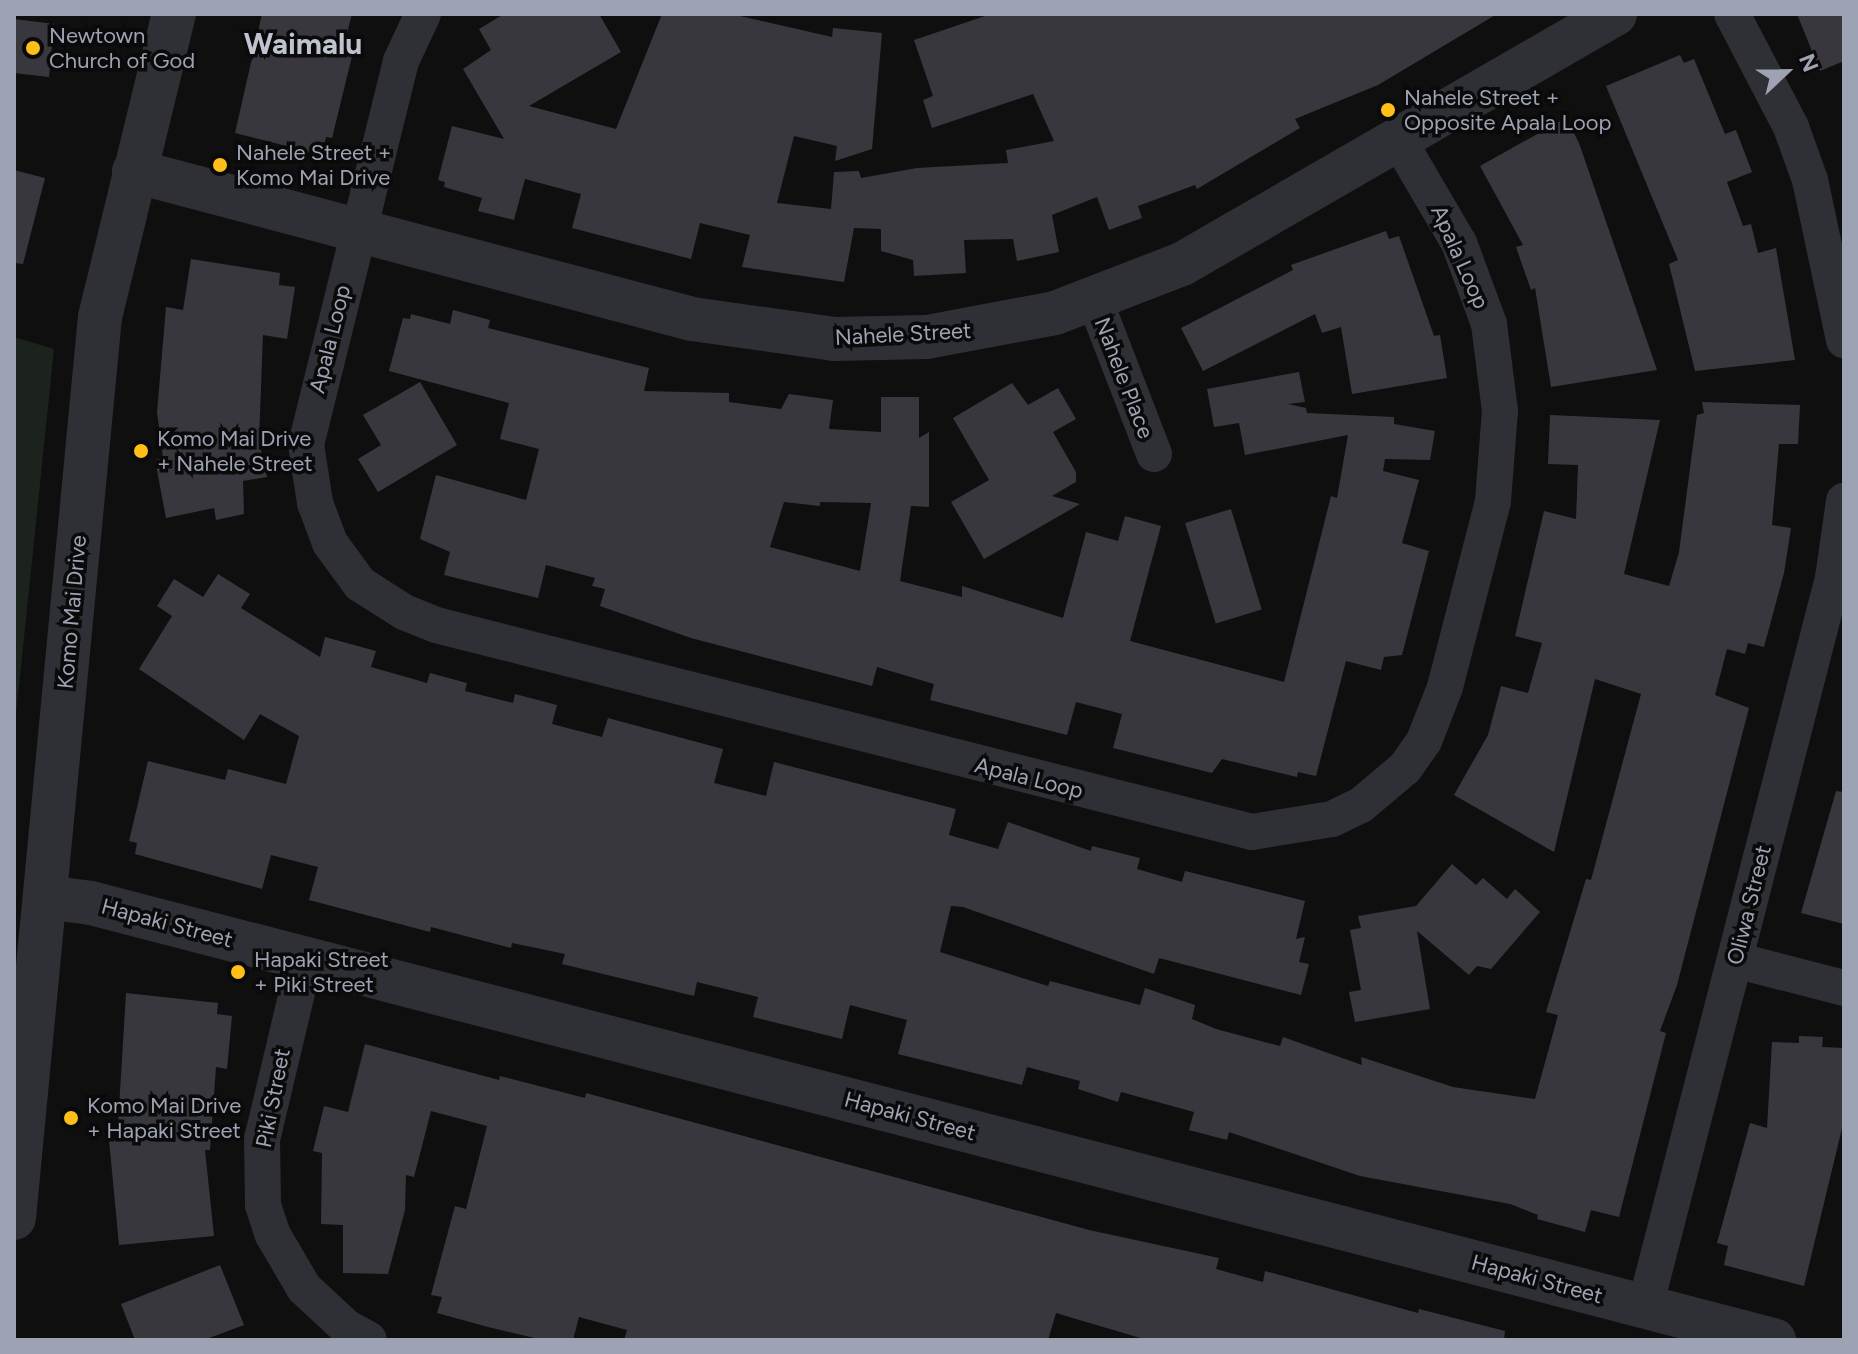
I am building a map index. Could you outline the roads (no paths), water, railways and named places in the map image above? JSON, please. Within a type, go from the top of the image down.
[{"type":"street","name":"Komo Mai Drive","points":[[14,1218],[100,317],[174,14]]},
{"type":"street","name":"Apala Loop","points":[[423,14],[401,61],[306,444],[315,503],[330,543],[360,584],[381,599],[436,625],[1220,827],[1281,831],[1332,819],[1361,805],[1405,768],[1424,741],[1445,687],[1493,501],[1500,411],[1489,324],[1459,243],[1398,139]]},
{"type":"street","name":"Nahele Street","points":[[134,171],[357,233],[692,319],[788,336],[927,337],[1014,323],[1095,301],[1182,264],[1615,14]]},
{"type":"street","points":[[1732,14],[1791,127],[1834,228],[1844,340]]},
{"type":"street","name":"Nahele Place","points":[[1095,301],[1154,454]]},
{"type":"street","name":"Oliwa Street","points":[[1645,1307],[1833,578],[1844,501]]},
{"type":"street","name":"Hapaki Street","points":[[45,897],[91,903],[1774,1340]]},
{"type":"street","name":"Piki Street","points":[[305,959],[262,1139],[263,1205],[273,1235],[304,1288],[346,1327],[369,1340]]},
{"type":"street","points":[[1735,960],[1844,988]]},
{"type":"place","name":"Newtown Church of God","points":[[33,48]]},
{"type":"place","name":"Nahele Street + Opposite Apala Loop","points":[[1388,110]]},
{"type":"place","name":"Nahele Street + Komo Mai Drive","points":[[220,165]]},
{"type":"place","name":"Komo Mai Drive + Nahele Street","points":[[141,451]]},
{"type":"place","name":"Hapaki Street + Piki Street","points":[[238,972]]},
{"type":"place","name":"Komo Mai Drive + Hapaki Street","points":[[71,1118]]},
{"type":"district","name":"Waimalu","points":[[303,44]]}]
